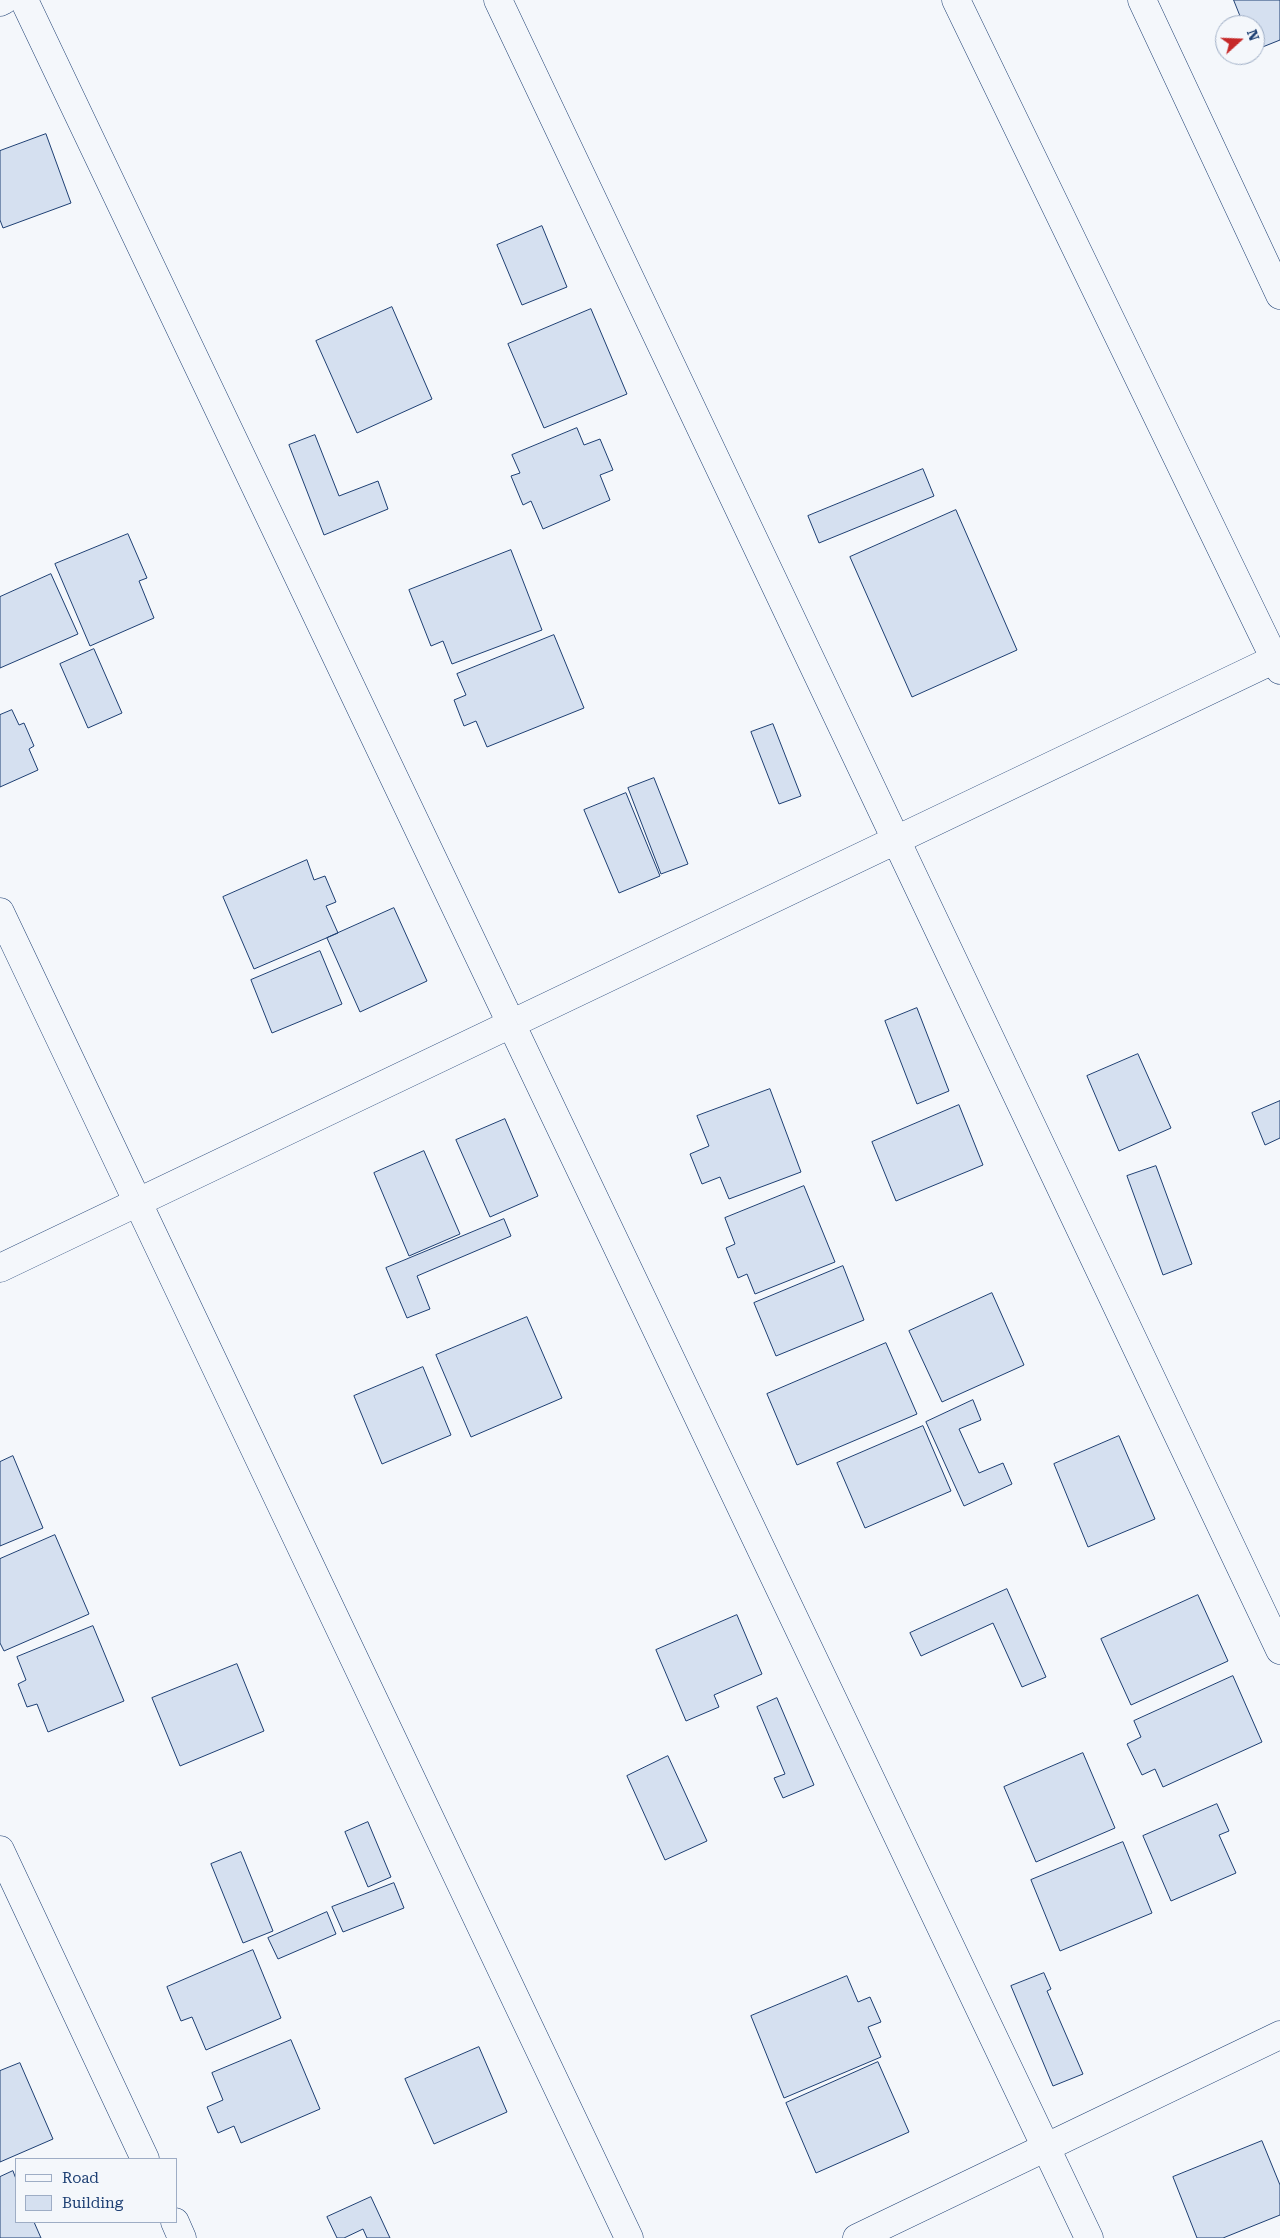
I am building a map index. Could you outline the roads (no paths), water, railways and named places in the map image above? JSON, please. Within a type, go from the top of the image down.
[{"type":"street","points":[[0,2],[4,0]]},
{"type":"street","points":[[24,0],[1089,2238]]},
{"type":"street","points":[[498,0],[1280,1650]]},
{"type":"street","points":[[0,1268],[895,839],[1277,664],[956,0]]},
{"type":"street","points":[[1142,0],[1280,295]]},
{"type":"street","points":[[0,912],[629,2238]]},
{"type":"street","points":[[0,1850],[145,2158]]},
{"type":"street","points":[[857,2238],[1280,2035]]},
{"type":"street","points":[[175,2223],[182,2238]]}]
